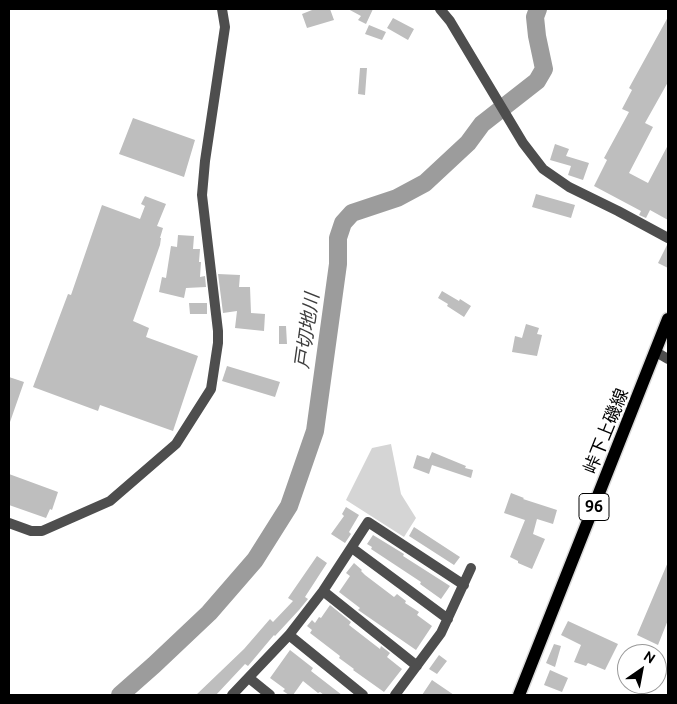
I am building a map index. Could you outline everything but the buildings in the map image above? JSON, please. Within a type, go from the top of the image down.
[{"type":"main road","name":"峠下上磯線","points":[[519,695],[668,319]]},
{"type":"street","points":[[9,523],[31,531],[42,531],[110,501],[176,444],[211,389],[216,362],[218,331],[202,195],[205,161],[225,27],[222,9]]},
{"type":"street","points":[[440,9],[460,37],[531,155],[552,176],[569,187],[668,238]]},
{"type":"street","points":[[656,352],[668,359]]},
{"type":"street","points":[[232,695],[289,635],[323,591],[368,522],[464,585]]},
{"type":"street","points":[[352,548],[448,620]]},
{"type":"street","points":[[395,695],[442,633],[471,568]]},
{"type":"street","points":[[323,591],[417,666]]},
{"type":"street","points":[[289,635],[362,695]]},
{"type":"street","points":[[249,678],[270,695]]},
{"type":"shaded area","points":[[391,444],[401,494],[416,518],[404,537],[346,500],[372,448]]},
{"type":"waterway","name":"戸切地川","points":[[120,695],[209,613],[255,560],[289,506],[315,431],[338,264],[338,238],[343,223],[352,213],[397,198],[425,183],[468,143],[482,124],[537,81],[544,69],[535,17],[538,9]]}]
